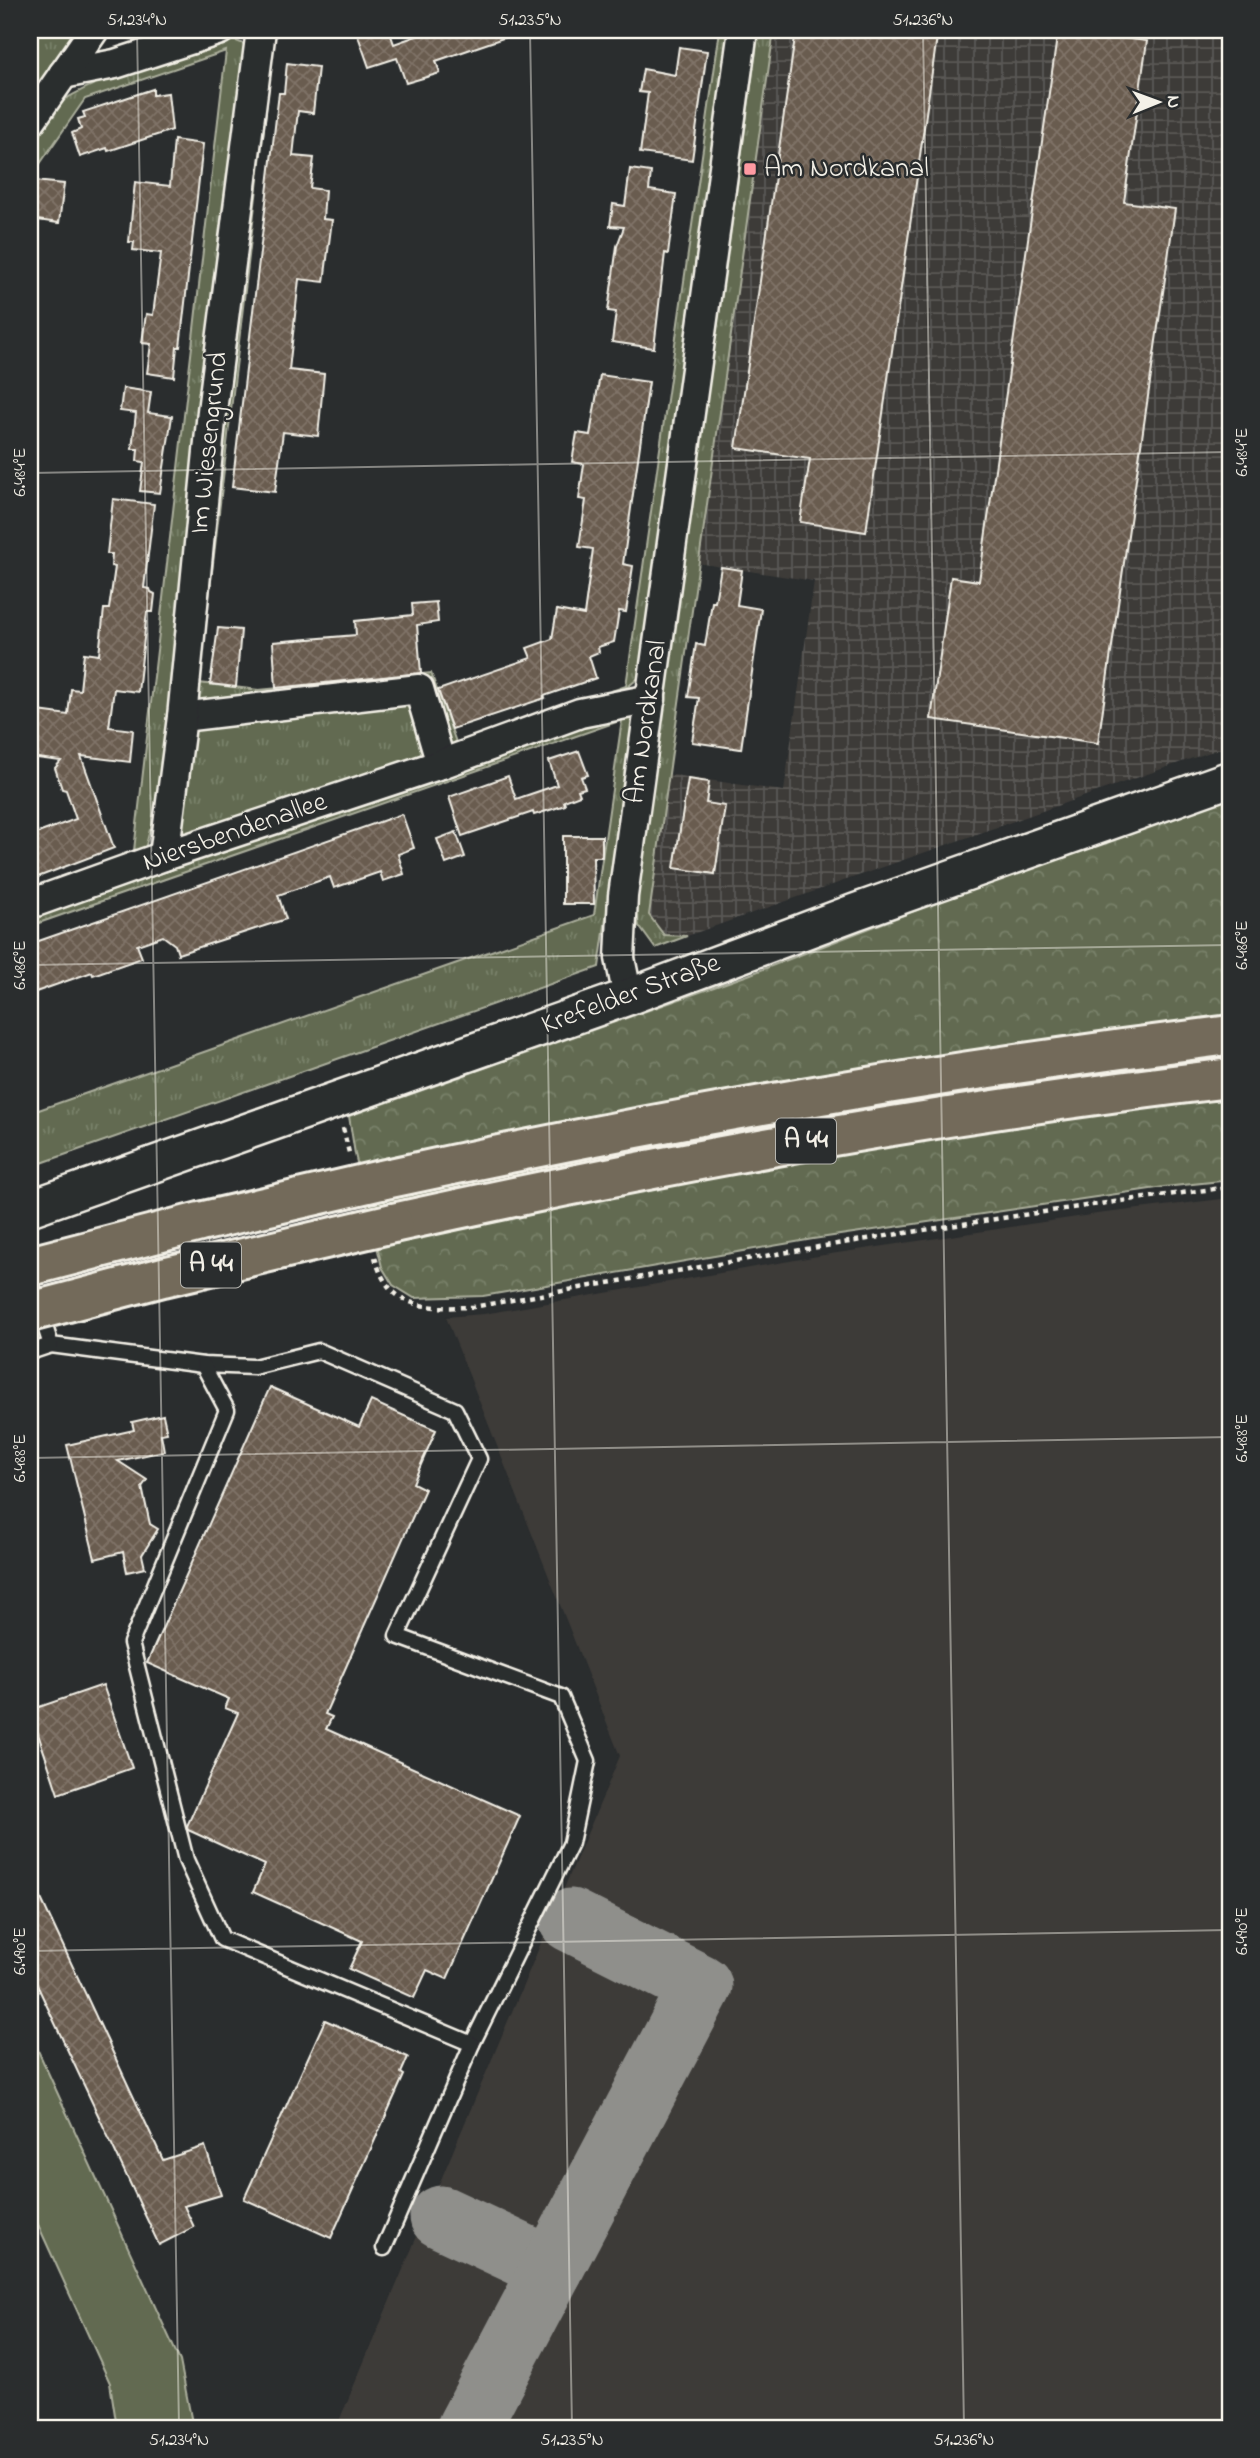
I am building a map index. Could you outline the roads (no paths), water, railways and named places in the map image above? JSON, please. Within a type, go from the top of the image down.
[{"type":"highway","name":"A 44","points":[[30,1266],[200,1222],[367,1174],[886,1082],[1230,1035]]},
{"type":"highway","name":"A 44","points":[[30,1312],[201,1268],[383,1236],[591,1181],[839,1135],[1230,1078]]},
{"type":"street","points":[[30,122],[94,30]]},
{"type":"street","points":[[64,74],[115,64],[220,30]]},
{"type":"street","name":"Im Wiesengrund","points":[[164,856],[182,717],[212,411],[261,30]]},
{"type":"street","name":"Am Nordkanal","points":[[628,998],[620,958],[622,908],[743,30]]},
{"type":"street","points":[[182,717],[419,689],[441,764]]},
{"type":"street","name":"Niersbendenallee","points":[[30,904],[164,856],[441,764],[580,713],[651,699]]},
{"type":"street","name":"Krefelder Straße","points":[[30,1208],[628,998],[867,908],[1230,779]]},
{"type":"lane","points":[[30,1280],[51,1345]]},
{"type":"lane","points":[[30,1352],[51,1345],[203,1365],[254,1367],[319,1351],[455,1410],[480,1459],[397,1636],[561,1697],[588,1761],[571,1843],[472,2044],[384,2248]]},
{"type":"lane","points":[[203,1365],[227,1410],[131,1643],[186,1860],[222,1939],[472,2044]]},
{"type":"place","name":"Am Nordkanal","points":[[750,169]]}]
